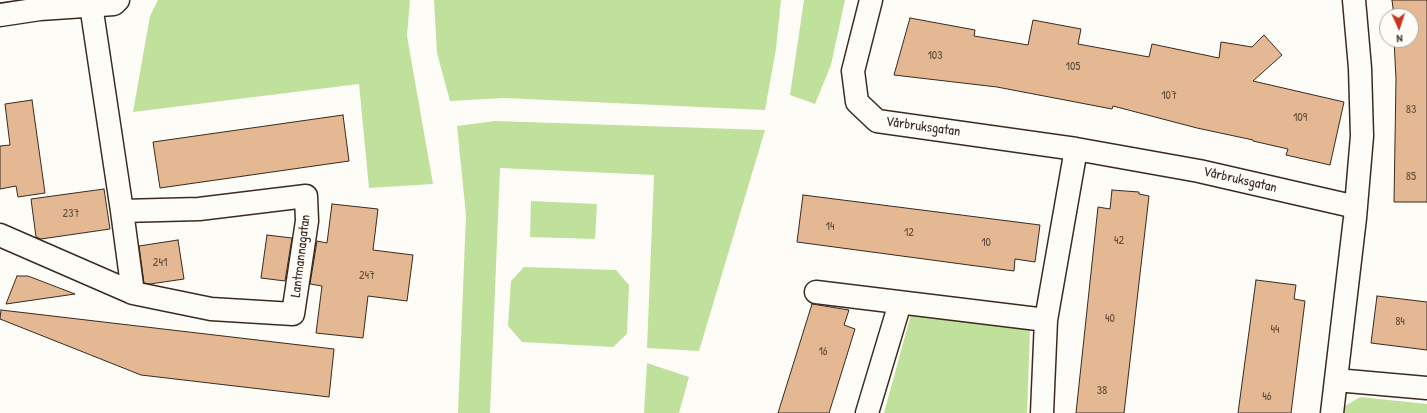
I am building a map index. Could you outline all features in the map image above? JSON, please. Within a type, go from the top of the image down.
[{"type":"street","points":[[0,15],[44,5],[114,4],[118,0]]},
{"type":"street","name":"Vårbruksgatan","points":[[871,0],[853,71],[857,102],[877,121],[1076,149],[1199,171],[1356,207]]},
{"type":"street","points":[[1332,413],[1356,207],[1362,136],[1360,68],[1354,0]]},
{"type":"street","points":[[91,5],[133,293]]},
{"type":"street","points":[[1042,413],[1046,320],[1076,149]]},
{"type":"street","name":"Lantmannagatan","points":[[0,234],[133,293],[211,309],[294,314],[307,221],[306,196],[199,209],[122,211]]},
{"type":"street","points":[[816,292],[1046,320]]},
{"type":"street","points":[[868,413],[900,303]]},
{"type":"street","points":[[1336,380],[1427,388]]},
{"type":"green space","points":[[158,0],[410,0],[407,36],[433,184],[369,188],[359,84],[133,112],[150,16]]},
{"type":"green space","points":[[434,0],[781,0],[776,49],[765,110],[504,98],[450,101],[437,53]]},
{"type":"green space","points":[[804,0],[845,0],[831,65],[815,104],[790,95]]},
{"type":"green space","points":[[495,121],[765,130],[699,351],[647,348],[654,175],[500,168],[490,413],[458,413],[466,215],[457,126]]},
{"type":"green space","points":[[531,201],[597,204],[595,239],[530,237]]},
{"type":"green space","points":[[524,267],[616,270],[629,285],[627,334],[613,347],[522,342],[508,326],[511,281]]},
{"type":"green space","points":[[911,314],[1030,329],[1027,413],[884,413]]},
{"type":"green space","points":[[647,363],[689,377],[679,413],[644,413]]},
{"type":"green space","points":[[1360,397],[1427,404],[1427,413],[1342,413],[1342,408]]},
{"type":"building","points":[[1392,0],[1427,0],[1427,202],[1394,202],[1396,79],[1394,48],[1419,48],[1419,8],[1393,8]]},
{"type":"building","points":[[910,18],[975,30],[974,36],[1028,45],[1033,20],[1081,29],[1078,44],[1149,57],[1152,44],[1219,58],[1221,42],[1252,47],[1264,35],[1282,55],[1253,81],[1344,102],[1330,165],[1286,155],[1288,149],[1197,128],[1113,106],[1112,109],[997,87],[894,75]]},
{"type":"building","points":[[32,100],[45,193],[18,197],[16,186],[0,189],[0,146],[10,145],[5,104]]},
{"type":"building","points":[[343,115],[349,161],[160,188],[153,142]]},
{"type":"building","points":[[104,189],[110,229],[41,239],[36,237],[31,199]]},
{"type":"building","points":[[1112,190],[1139,192],[1139,194],[1149,196],[1124,413],[1076,413],[1098,207],[1110,209]]},
{"type":"building","points":[[803,195],[1040,225],[1035,262],[1015,259],[1014,271],[797,242]]},
{"type":"building","points":[[332,204],[378,209],[373,250],[413,255],[407,301],[368,296],[363,338],[316,333],[322,286],[310,284],[317,241],[327,243]]},
{"type":"building","points":[[267,235],[292,238],[285,281],[261,278]]},
{"type":"building","points":[[178,240],[184,279],[150,284],[144,283],[139,246]]},
{"type":"building","points":[[17,276],[28,276],[75,294],[6,304]]},
{"type":"building","points":[[1256,280],[1296,285],[1294,299],[1305,301],[1291,413],[1238,413]]},
{"type":"building","points":[[1377,296],[1427,302],[1427,350],[1371,343]]},
{"type":"building","points":[[812,304],[849,310],[844,325],[855,329],[829,413],[778,413]]},
{"type":"building","points":[[1,310],[334,349],[329,397],[141,375],[0,319]]}]
